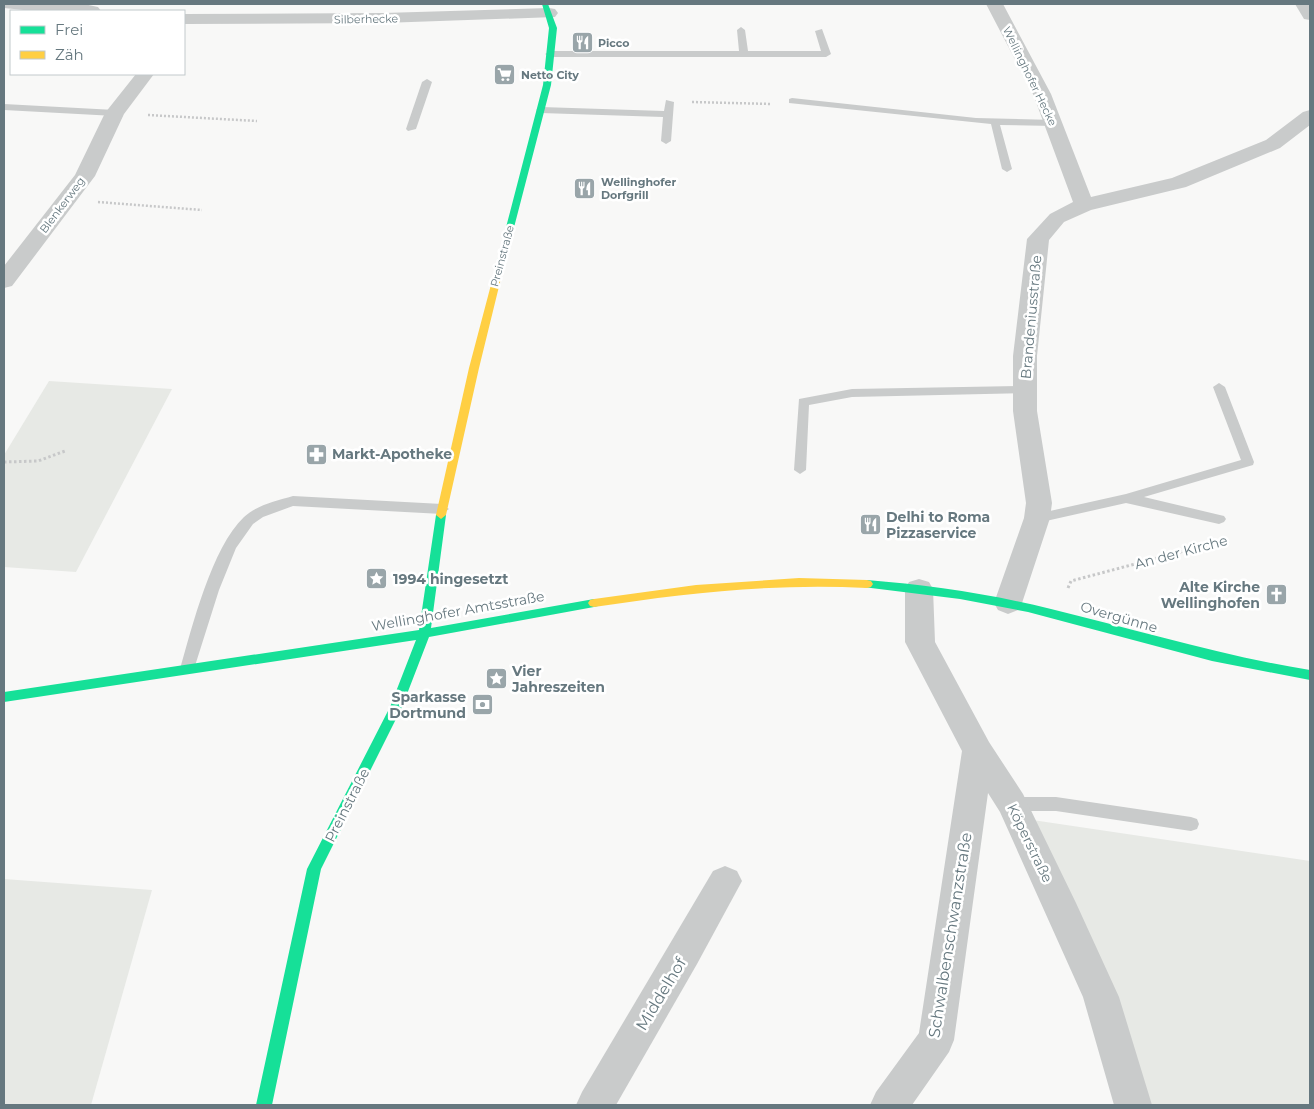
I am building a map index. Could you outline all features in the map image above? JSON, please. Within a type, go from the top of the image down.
[{"type":"street","points":[[8,4],[80,10]]},
{"type":"street","name":"Wellinghofer Hecke","points":[[994,4],[1042,94],[1084,205]]},
{"type":"street","points":[[1303,4],[1310,15]]},
{"type":"street","name":"Silberhecke","points":[[185,21],[373,19],[547,8]]},
{"type":"street","name":"Preinstraße","points":[[264,1105],[314,869],[396,707],[424,634],[442,509],[474,368],[547,85],[553,28],[547,8]]},
{"type":"street","name":"Blenkerweg","points":[[4,281],[85,176],[115,113],[144,75]]},
{"type":"street","name":"Brandeniusstraße","points":[[1008,603],[1037,518],[1039,503],[1024,411],[1025,356],[1038,238],[1057,218],[1084,205],[1179,184],[1273,144],[1310,116]]},
{"type":"street","name":"Wellinghofer Amtsstraße","points":[[4,697],[424,634],[546,610],[751,584],[858,584],[919,589]]},
{"type":"street","name":"Overgünne","points":[[919,589],[1008,603],[1080,621],[1172,648],[1310,675]]},
{"type":"street","name":"Köperstraße","points":[[919,589],[920,642],[978,751],[1012,804],[1101,997],[1133,1105]]},
{"type":"street","name":"Schwalbenschwanzstraße","points":[[889,1105],[936,1040],[978,751]]},
{"type":"street","name":"Middelhof","points":[[595,1105],[685,953],[725,880]]},
{"type":"lane","points":[[741,30],[744,54]]},
{"type":"lane","points":[[550,54],[826,54],[819,31]]},
{"type":"lane","points":[[411,129],[427,82]]},
{"type":"lane","points":[[666,141],[669,102]]},
{"type":"lane","points":[[792,102],[995,122],[1054,123]]},
{"type":"lane","points":[[4,107],[115,113]]},
{"type":"lane","points":[[540,110],[668,114]]},
{"type":"lane","points":[[995,122],[1007,169]]},
{"type":"lane","points":[[1126,498],[1248,462],[1220,386]]},
{"type":"lane","points":[[800,470],[803,402],[852,393],[1025,390]]},
{"type":"lane","name":"An der Kirche","points":[[1037,518],[1126,498],[1219,519]]},
{"type":"lane","points":[[187,669],[203,613],[231,546],[247,521],[272,506],[294,501],[442,509]]},
{"type":"lane","points":[[1012,804],[1056,804],[1191,824]]},
{"type":"path","points":[[700,103],[785,104],[792,102]]},
{"type":"path","points":[[146,114],[257,121]]},
{"type":"path","points":[[89,202],[202,210]]},
{"type":"path","points":[[4,462],[38,462],[65,451]]},
{"type":"path","name":"An der Kirche","points":[[1066,593],[1071,581],[1237,537],[1219,519]]},
{"type":"shaded area","points":[[49,381],[172,389],[76,572],[4,567],[4,455]]},
{"type":"shaded area","points":[[1019,818],[1310,861],[1310,1105],[1142,1105],[1108,996]]},
{"type":"shaded area","points":[[4,879],[152,890],[91,1105],[4,1105]]},
{"type":"traffic: fast","points":[[501,262],[547,85],[553,28],[545,4]]},
{"type":"traffic: fast","points":[[264,1105],[314,869],[396,707],[424,634],[441,515]]},
{"type":"traffic: fast","points":[[867,584],[937,592],[1028,608],[1212,656],[1310,675]]},
{"type":"traffic: fast","points":[[4,697],[405,637],[594,603]]},
{"type":"traffic: slow","points":[[441,515],[474,368],[501,262]]},
{"type":"traffic: slow","points":[[594,603],[662,593],[764,583],[833,582],[867,584]]},
{"type":"place","name":"Picco","points":[[582,43]]},
{"type":"place","name":"Netto City","points":[[505,75]]},
{"type":"place","name":"Wellinghofer Dorfgrill","points":[[585,188]]},
{"type":"place","name":"Markt-Apotheke","points":[[316,454]]},
{"type":"place","name":"Delhi to Roma Pizzaservice","points":[[870,525]]},
{"type":"place","name":"1994 hingesetzt","points":[[377,579]]},
{"type":"place","name":"Alte Kirche Wellinghofen","points":[[1276,595]]},
{"type":"place","name":"Vier Jahreszeiten","points":[[496,679]]},
{"type":"place","name":"Sparkasse Dortmund","points":[[482,705]]}]
